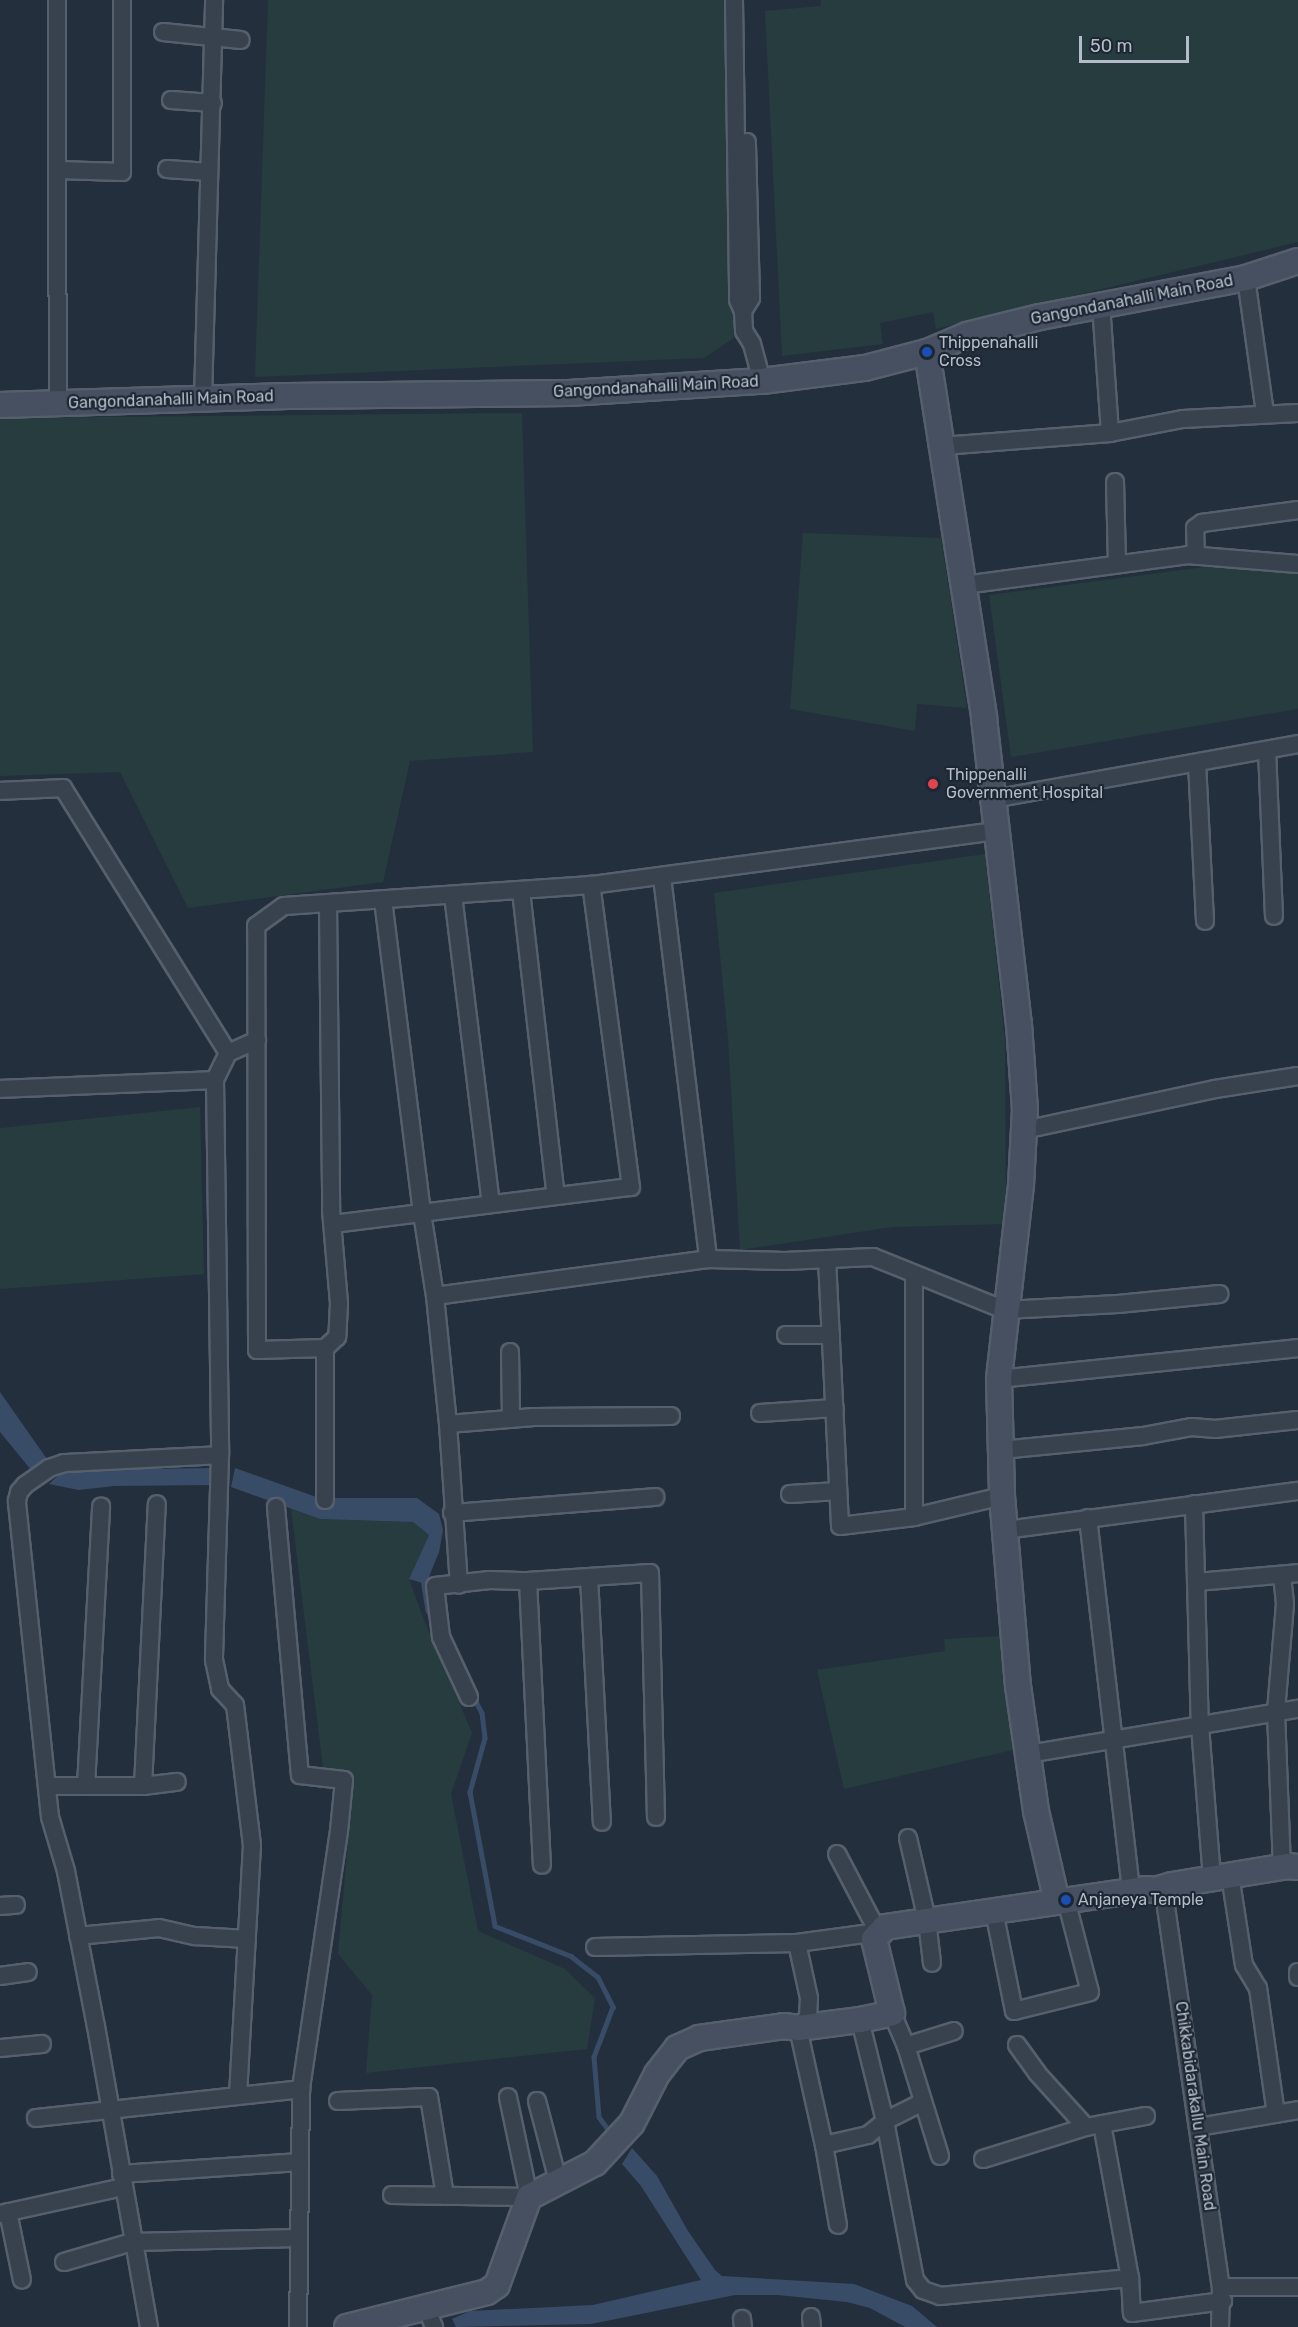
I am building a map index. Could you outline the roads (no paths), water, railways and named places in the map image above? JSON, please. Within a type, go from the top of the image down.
[{"type":"street","points":[[57,0],[58,403]]},
{"type":"street","points":[[58,170],[122,172],[122,0]]},
{"type":"street","points":[[203,399],[213,103],[214,0]]},
{"type":"street","points":[[734,0],[738,300],[743,311],[744,331],[752,344],[762,381]]},
{"type":"street","points":[[743,0],[751,298],[743,311]]},
{"type":"street","points":[[163,32],[241,40]]},
{"type":"street","points":[[171,100],[213,103]]},
{"type":"street","points":[[167,169],[210,172]]},
{"type":"street","name":"Gangondanahalli Main Road","points":[[0,405],[568,393],[762,381],[865,368],[927,352],[967,335],[1101,304],[1246,278],[1298,261]]},
{"type":"street","points":[[1246,278],[1264,414]]},
{"type":"street","points":[[1101,304],[1110,433]]},
{"type":"street","points":[[927,352],[964,585],[993,799],[1019,1024],[1025,1109],[1021,1185],[1005,1310],[999,1379],[1002,1497],[1010,1616],[1036,1811],[1090,1992],[1014,2011],[994,1911]]},
{"type":"street","points":[[942,446],[1110,433],[1183,419],[1298,413]]},
{"type":"street","points":[[1115,482],[1117,564]]},
{"type":"street","points":[[1196,556],[1195,528],[1202,523],[1298,510]]},
{"type":"street","points":[[964,585],[1117,564],[1196,556],[1298,564]]},
{"type":"street","points":[[993,799],[1298,744]]},
{"type":"street","points":[[1267,750],[1274,916]]},
{"type":"street","points":[[1197,763],[1205,921]]},
{"type":"street","points":[[0,791],[63,788],[228,1053]]},
{"type":"street","points":[[328,904],[333,1224],[339,1304],[336,1337],[325,1348],[257,1350],[255,926],[284,906],[591,885],[997,831]]},
{"type":"street","points":[[662,877],[708,1259]]},
{"type":"street","points":[[333,1224],[631,1187],[591,885]]},
{"type":"street","points":[[521,891],[556,1196]]},
{"type":"street","points":[[453,895],[490,1204]]},
{"type":"street","points":[[382,900],[422,1213],[435,1296],[448,1424],[452,1513],[459,1585]]},
{"type":"street","points":[[238,2096],[252,1845],[249,1805],[235,1704],[220,1689],[214,1660],[220,1455],[215,1080],[228,1053],[257,1040]]},
{"type":"street","points":[[1024,1130],[1215,1089],[1298,1076]]},
{"type":"street","points":[[0,1089],[215,1080]]},
{"type":"street","points":[[435,1296],[708,1259],[873,1257],[1005,1310],[1118,1304],[1220,1293]]},
{"type":"street","points":[[827,1259],[840,1526],[914,1517],[1002,1497]]},
{"type":"street","points":[[914,1274],[914,1517]]},
{"type":"street","points":[[786,1335],[831,1335]]},
{"type":"street","points":[[325,1348],[325,1500]]},
{"type":"street","points":[[999,1379],[1298,1348]]},
{"type":"street","points":[[510,1352],[511,1419]]},
{"type":"street","points":[[760,1413],[835,1408]]},
{"type":"street","points":[[448,1424],[511,1419],[671,1416]]},
{"type":"street","points":[[1001,1450],[1143,1436],[1192,1427],[1215,1429],[1298,1420]]},
{"type":"street","points":[[149,2327],[66,1871],[50,1816],[18,1513],[19,1492],[49,1468],[71,1461],[220,1455]]},
{"type":"street","points":[[790,1494],[838,1491]]},
{"type":"street","points":[[1005,1530],[1298,1491]]},
{"type":"street","points":[[452,1513],[655,1497]]},
{"type":"street","points":[[143,1786],[157,1504]]},
{"type":"street","points":[[1194,1504],[1200,1726],[1221,1877],[1244,1965],[1258,1988],[1276,2114]]},
{"type":"street","points":[[86,1786],[100,1506]]},
{"type":"street","points":[[276,1507],[300,1775],[344,1780],[339,1831],[301,2089],[298,2327]]},
{"type":"street","points":[[1088,1518],[1131,1891]]},
{"type":"street","points":[[469,1697],[441,1637],[435,1586],[490,1580],[528,1581],[650,1573],[656,1817]]},
{"type":"street","points":[[595,1947],[797,1943],[878,1932],[885,1927],[927,1920],[1131,1891],[1155,1890],[1290,1867],[1276,1712],[1284,1614],[1290,1574],[1197,1582]]},
{"type":"street","points":[[589,1576],[602,1822]]},
{"type":"street","points":[[528,1581],[542,1865]]},
{"type":"street","points":[[1028,1754],[1298,1709]]},
{"type":"street","points":[[48,1786],[143,1786],[177,1782]]},
{"type":"street","points":[[908,1838],[927,1920],[932,1963]]},
{"type":"street","points":[[837,1854],[878,1932],[874,1944],[892,2013],[906,2046],[940,2156]]},
{"type":"street","name":"Chikkabidarakallu Main Road","points":[[1155,1890],[1162,1893],[1165,1900],[1222,2294],[1220,2327]]},
{"type":"street","points":[[78,1936],[159,1928],[195,1936],[247,1940]]},
{"type":"street","points":[[797,1943],[809,1998],[808,2017],[798,2028]]},
{"type":"street","points":[[0,1976],[28,1972]]},
{"type":"street","points":[[1298,1972],[1298,1977]]},
{"type":"street","points":[[392,2195],[529,2196],[595,2163],[632,2123],[657,2074],[677,2048],[699,2038],[784,2026],[798,2028],[860,2020],[892,2013]]},
{"type":"street","points":[[860,2020],[885,2121],[915,2280],[923,2290],[940,2296],[1130,2278]]},
{"type":"street","points":[[798,2028],[824,2145],[838,2225]]},
{"type":"street","points":[[906,2046],[954,2031]]},
{"type":"street","points":[[0,2048],[42,2044]]},
{"type":"street","points":[[1017,2045],[1036,2073],[1094,2125],[1130,2278],[1132,2313],[1222,2294],[1298,2287]]},
{"type":"street","points":[[36,2118],[301,2089]]},
{"type":"street","points":[[338,2101],[429,2097],[445,2196]]},
{"type":"street","points":[[350,2326],[431,2319],[497,2285],[529,2196],[508,2097]]},
{"type":"street","points":[[537,2101],[558,2181]]},
{"type":"street","points":[[824,2145],[868,2135],[885,2121],[923,2103]]},
{"type":"street","points":[[1198,2127],[1298,2110]]},
{"type":"street","points":[[983,2159],[1094,2125],[1146,2116]]},
{"type":"street","points":[[21,2280],[4,2213],[122,2181],[300,2163]]},
{"type":"street","points":[[64,2262],[132,2242],[299,2238]]},
{"type":"water","points":[[0,1392],[49,1462],[32,1471],[0,1432]]},
{"type":"water","points":[[216,1468],[213,1485],[114,1486],[79,1490],[49,1484],[64,1470]]},
{"type":"water","points":[[235,1468],[319,1498],[417,1498],[439,1514],[443,1530],[439,1552],[426,1584],[409,1579],[429,1535],[413,1522],[320,1519],[231,1487]]},
{"type":"water","points":[[632,2148],[657,2176],[688,2231],[715,2270],[722,2276],[854,2284],[912,2306],[937,2327],[905,2327],[870,2308],[847,2302],[778,2295],[735,2295],[591,2324],[456,2327],[452,2319],[470,2311],[593,2305],[701,2280],[641,2186],[622,2164]]},
{"type":"waterway","points":[[423,1579],[428,1610],[433,1620]]},
{"type":"waterway","points":[[473,1696],[482,1713],[485,1738],[470,1792],[495,1926],[571,1956],[598,1977],[613,2007],[594,2057],[599,2117],[611,2133]]},
{"type":"place","name":"Thippenahalli Cross","points":[[927,352]]},
{"type":"place","name":"Thippenalli Government Hospital","points":[[933,784]]},
{"type":"place","name":"Anjaneya Temple","points":[[1066,1900]]}]
